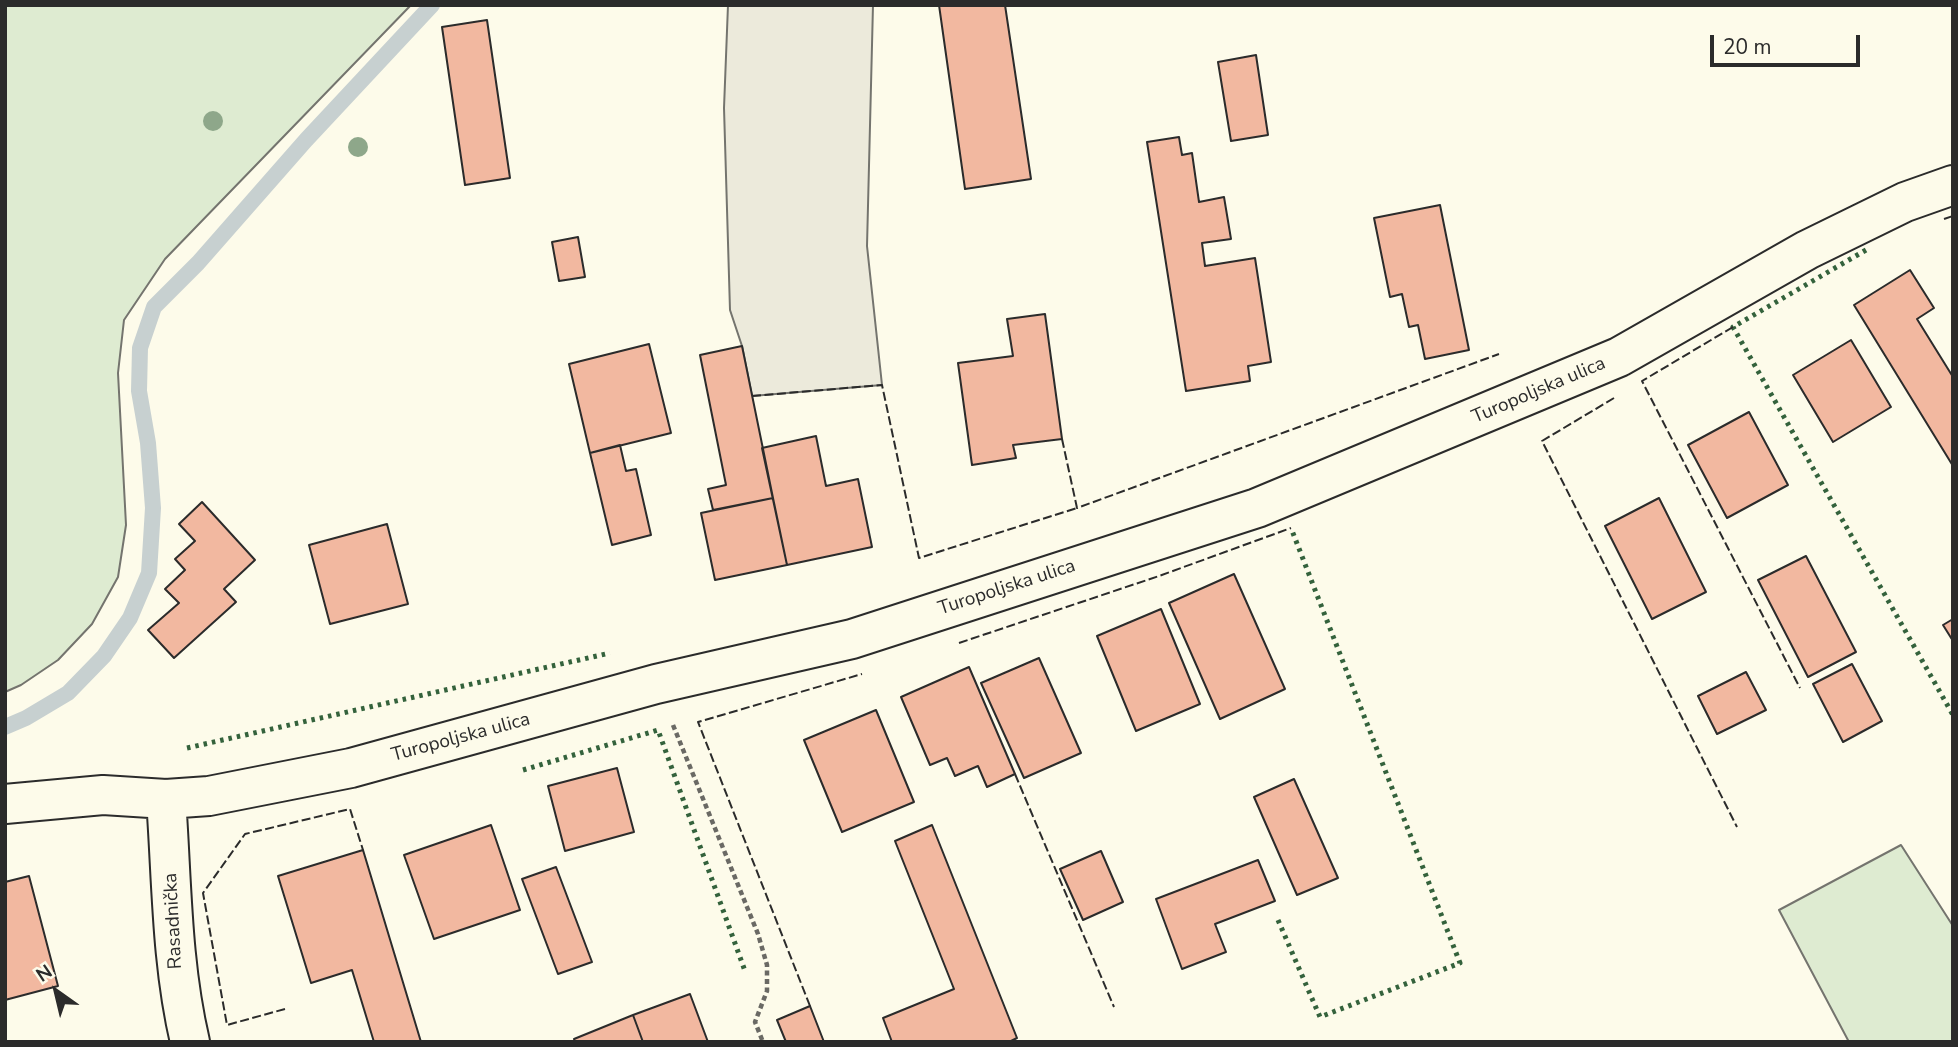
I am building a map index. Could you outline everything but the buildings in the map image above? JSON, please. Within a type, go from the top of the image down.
[{"type":"street","name":"Turopoljska ulica","points":[[5,804],[103,795],[166,799],[209,796],[351,768],[656,684],[852,639],[1256,508],[1619,358],[1807,250],[1905,202],[1953,185]]},
{"type":"street","name":"Rasadnička","points":[[166,799],[180,1000],[191,1042]]},
{"type":"path","points":[[656,684],[758,934],[767,965],[767,990],[755,1022],[763,1042]]},
{"type":"green space","points":[[5,5],[411,5],[165,259],[124,320],[118,373],[126,525],[118,577],[92,624],[58,660],[21,685],[5,692]]},
{"type":"green space","points":[[1901,845],[1953,926],[1953,1042],[1849,1042],[1779,910]]},
{"type":"shaded area","points":[[728,5],[873,5],[867,246],[882,385],[752,396],[742,346],[730,310],[724,108]]},
{"type":"waterway","points":[[5,727],[68,693],[104,656],[130,618],[149,573],[153,508],[148,443],[139,391],[140,348],[154,307],[198,263],[306,140],[432,5]]},
{"type":"hedge","points":[[1866,250],[1733,327],[1953,715]]},
{"type":"hedge","points":[[1278,920],[1320,1017],[1460,963],[1291,528]]},
{"type":"hedge","points":[[187,748],[610,653]]},
{"type":"hedge","points":[[523,770],[658,730],[745,971]]},
{"type":"fence","points":[[1944,219],[1953,216]]},
{"type":"fence","points":[[1733,327],[1642,381],[1800,688]]},
{"type":"fence","points":[[1062,439],[1077,508],[1499,354]]},
{"type":"fence","points":[[752,396],[882,385],[919,558],[1077,508]]},
{"type":"fence","points":[[1614,398],[1542,441],[1737,827]]},
{"type":"fence","points":[[959,643],[1159,576],[1291,528]]},
{"type":"fence","points":[[810,1006],[698,722],[862,674]]},
{"type":"fence","points":[[1015,774],[1114,1007]]},
{"type":"fence","points":[[285,1009],[227,1025],[203,893],[245,834],[350,809],[363,850]]}]
